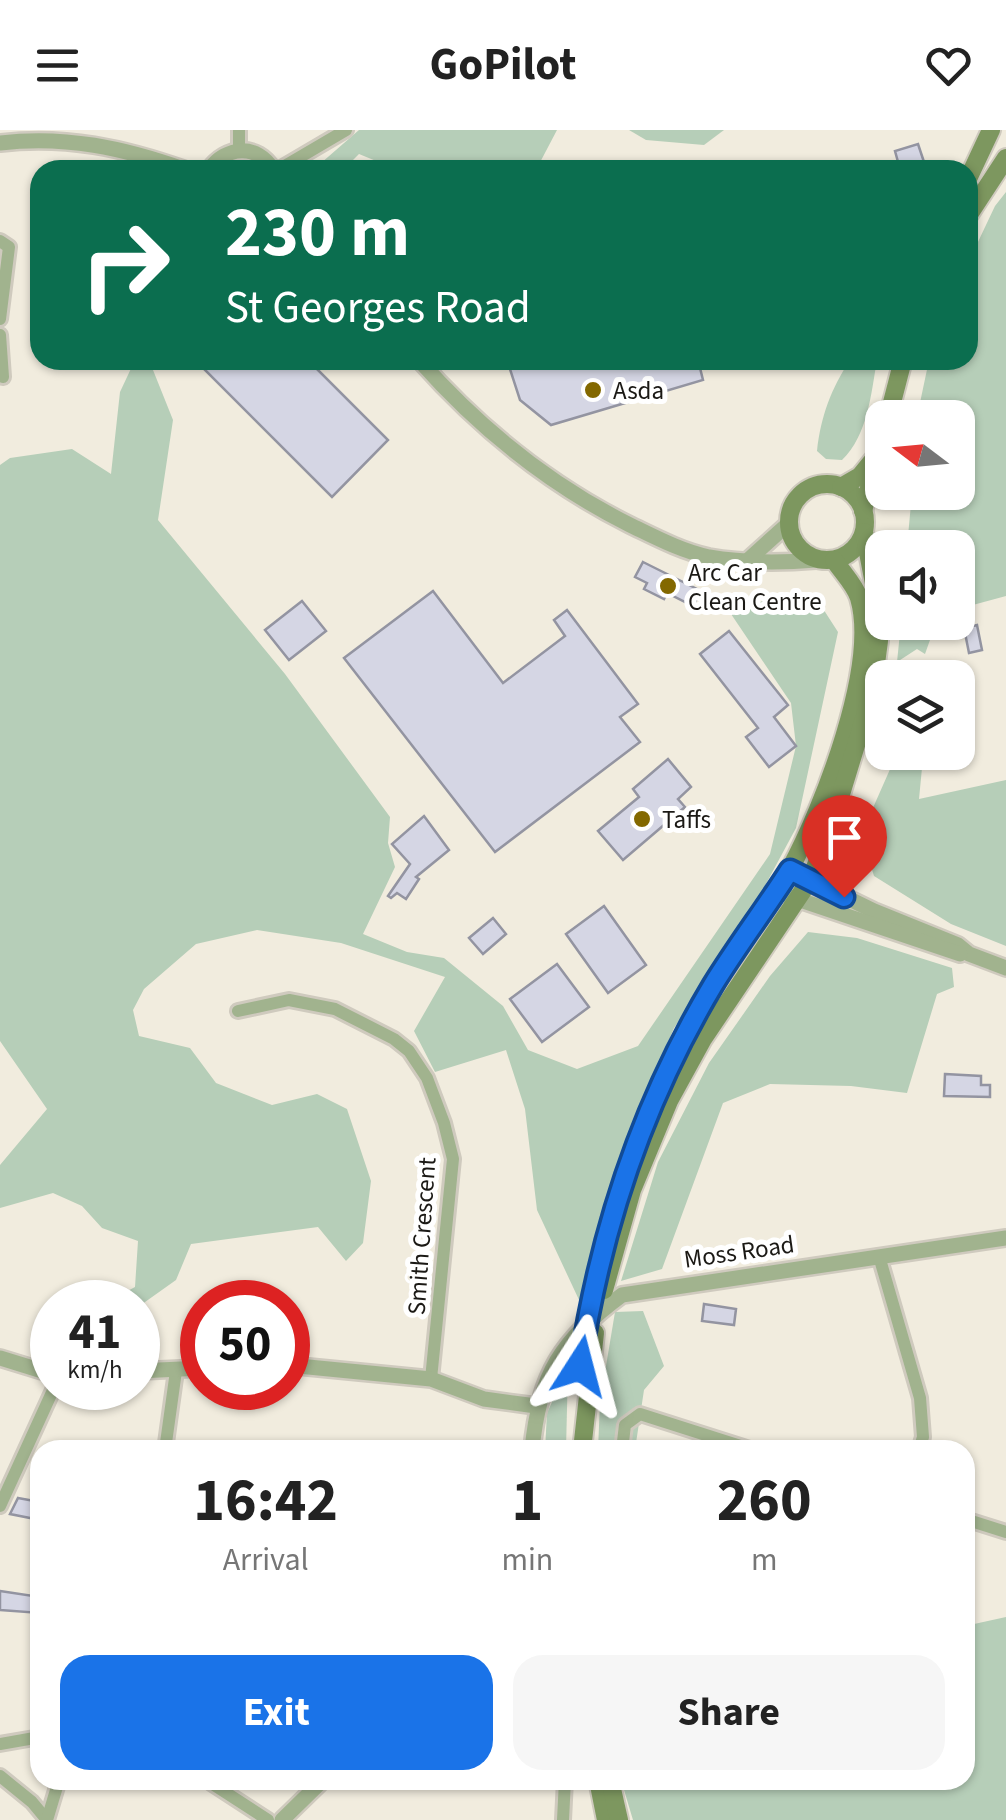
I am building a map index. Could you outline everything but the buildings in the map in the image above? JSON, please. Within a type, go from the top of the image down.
[{"type":"main road","points":[[977,160],[992,130]]},
{"type":"main road","points":[[978,201],[1006,158]]},
{"type":"main road","points":[[893,400],[900,370]]},
{"type":"main road","points":[[841,487],[865,468]]},
{"type":"main road","points":[[574,1440],[615,1206],[643,1125],[671,1062],[713,986],[790,870],[835,764],[855,691],[863,644],[858,594],[825,560],[802,552],[792,540],[788,524],[792,505],[804,492],[820,484],[851,492],[863,511]]},
{"type":"main road","points":[[598,1293],[632,1190],[669,1101],[703,1039],[810,880],[830,830],[872,693],[879,641],[878,604],[864,532],[865,503]]},
{"type":"main road","points":[[825,560],[848,555],[864,532]]},
{"type":"main road","points":[[583,1440],[589,1338]]},
{"type":"main road","points":[[600,1790],[606,1820]]},
{"type":"main road","points":[[612,1790],[619,1820]]},
{"type":"street","points":[[239,130],[240,150]]},
{"type":"street","points":[[294,160],[346,130]]},
{"type":"street","points":[[0,143],[41,138],[120,149],[155,160]]},
{"type":"street","points":[[216,160],[240,150],[265,160]]},
{"type":"street","points":[[0,242],[9,247],[0,319]]},
{"type":"street","points":[[0,335],[3,377]]},
{"type":"street","points":[[428,370],[458,404],[520,459],[591,505],[665,542],[707,556],[747,561],[825,560]]},
{"type":"street","points":[[747,561],[788,524]]},
{"type":"street","points":[[790,870],[1006,968]]},
{"type":"street","points":[[777,890],[953,954],[969,954]]},
{"type":"street","name":"Smith Crescent","points":[[238,1011],[289,1000],[335,1009],[394,1038],[409,1051],[426,1078],[444,1123],[452,1159],[431,1378]]},
{"type":"street","name":"Moss Road","points":[[533,1440],[536,1406],[556,1362],[585,1322],[622,1295],[1006,1238]]},
{"type":"street","points":[[878,1256],[920,1398],[922,1440]]},
{"type":"street","points":[[0,1358],[30,1367]]},
{"type":"street","points":[[310,1367],[431,1378],[484,1398],[536,1406]]},
{"type":"street","points":[[160,1371],[180,1371]]},
{"type":"street","points":[[166,1440],[176,1371]]},
{"type":"street","points":[[30,1440],[44,1410]]},
{"type":"street","points":[[623,1440],[625,1425],[640,1414],[722,1440]]},
{"type":"street","points":[[0,1506],[30,1440]]},
{"type":"street","points":[[975,1522],[1006,1532]]},
{"type":"street","points":[[0,1744],[30,1739]]},
{"type":"street","points":[[0,1776],[47,1820]]},
{"type":"street","points":[[47,1820],[56,1790]]},
{"type":"street","points":[[222,1790],[268,1820]]},
{"type":"street","points":[[282,1820],[313,1790]]},
{"type":"street","points":[[563,1820],[564,1790]]},
{"type":"green space","points":[[359,130],[557,130],[541,160],[374,160],[359,154],[353,160],[324,160]]},
{"type":"green space","points":[[629,130],[724,130],[704,145],[646,140]]},
{"type":"green space","points":[[1006,192],[1006,596],[975,604],[975,530],[909,530],[910,510],[975,510],[975,400],[921,400],[927,370],[978,370],[978,242]]},
{"type":"green space","points":[[130,370],[153,370],[173,420],[158,520],[285,674],[390,817],[388,843],[395,867],[363,934],[407,952],[444,958],[503,1006],[528,1050],[577,1069],[638,1046],[770,854],[796,746],[791,703],[729,611],[783,595],[818,601],[838,632],[796,828],[740,932],[674,1028],[624,1147],[580,1302],[537,1210],[525,1109],[506,1050],[435,1072],[414,1031],[445,977],[341,943],[257,930],[196,944],[144,989],[133,1010],[139,1036],[190,1048],[216,1083],[272,1105],[317,1094],[347,1109],[371,1181],[363,1243],[346,1261],[318,1227],[191,1244],[176,1280],[160,1291],[160,1280],[135,1280],[138,1241],[102,1228],[82,1206],[53,1193],[0,1208],[0,1165],[47,1109],[0,1041],[0,465],[10,458],[72,449],[111,474],[120,392]]},
{"type":"green space","points":[[844,370],[875,370],[858,439],[842,460],[826,459],[817,451],[824,414]]},
{"type":"green space","points":[[899,640],[930,640],[925,654],[917,649],[897,660]]},
{"type":"green space","points":[[890,770],[922,770],[919,799],[1006,780],[1006,946],[951,924],[874,876],[861,835]]},
{"type":"green space","points":[[808,932],[857,938],[952,968],[954,987],[937,994],[907,1093],[851,1086],[770,1084],[723,1103],[662,1269],[621,1281],[658,1162],[709,1063],[770,976]]},
{"type":"green space","points":[[643,1311],[664,1366],[644,1390],[636,1440],[598,1440],[600,1402],[615,1312]]},
{"type":"green space","points":[[568,1367],[566,1440],[546,1440],[547,1413]]},
{"type":"green space","points":[[1006,1617],[1006,1820],[633,1820],[624,1790],[975,1790],[975,1624]]},
{"type":"place","name":"Asda","points":[[593,390]]},
{"type":"place","name":"Arc Car Clean Centre","points":[[668,586]]},
{"type":"place","name":"Taffs","points":[[642,819]]},
{"type":"route","points":[[580,1366],[607,1234],[643,1125],[671,1062],[713,986],[790,870],[844,897]]}]
